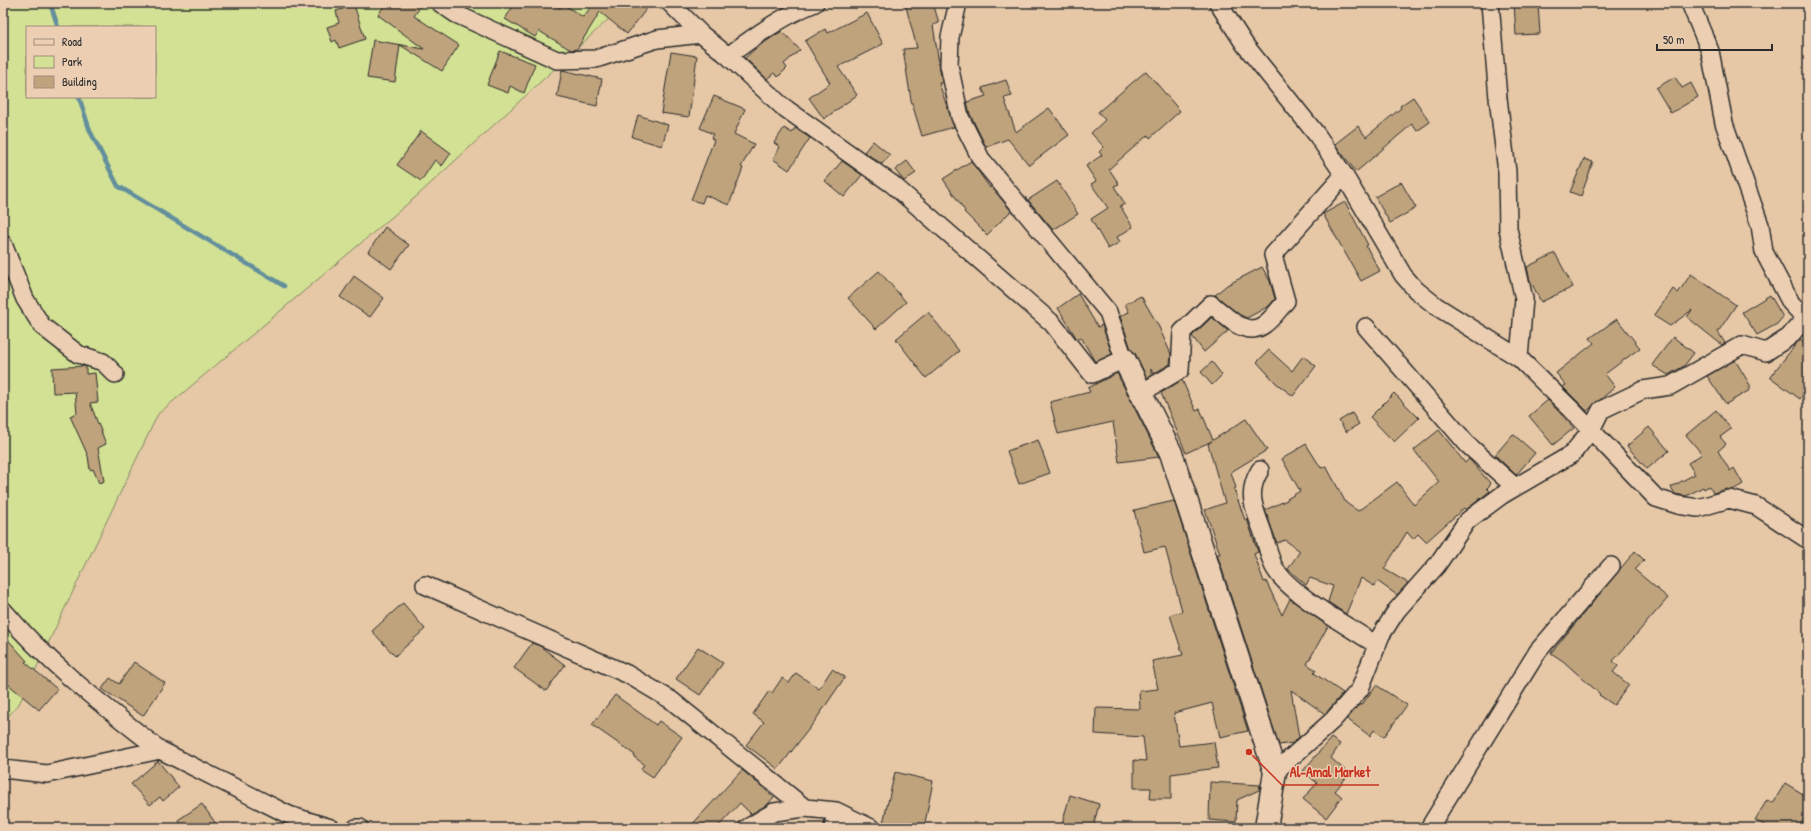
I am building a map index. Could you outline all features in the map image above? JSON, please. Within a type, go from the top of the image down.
[{"type":"street","points":[[440,3],[456,14],[557,60],[596,60],[657,39],[701,34]]},
{"type":"street","points":[[670,3],[701,34],[728,56],[782,106],[892,184],[1052,323],[1092,374],[1124,359]]},
{"type":"street","points":[[728,56],[764,31],[802,8],[815,3]]},
{"type":"street","points":[[958,3],[950,37],[949,65],[960,117],[981,159],[1108,312],[1124,359],[1171,453],[1275,772],[1266,828]]},
{"type":"street","points":[[1218,3],[1245,45],[1317,135],[1344,175],[1402,275],[1416,290],[1436,306],[1519,358],[1656,498],[1678,505],[1698,508],[1729,498],[1756,506],[1808,540]]},
{"type":"street","points":[[1490,3],[1498,98],[1507,172],[1508,229],[1524,299],[1519,358]]},
{"type":"street","points":[[1275,772],[1333,720],[1360,689],[1381,635],[1397,610],[1437,565],[1468,521],[1515,487],[1572,454],[1591,430],[1601,410],[1643,390],[1670,386],[1742,345],[1766,352],[1789,337],[1807,320],[1791,303],[1764,252],[1760,225],[1724,123],[1710,51],[1690,3]]},
{"type":"street","points":[[1141,394],[1180,370],[1182,332],[1211,304],[1240,327],[1252,330],[1263,326],[1286,301],[1273,255],[1344,175]]},
{"type":"street","points":[[3,244],[25,299],[42,326],[78,354],[103,362],[115,374]]},
{"type":"street","points":[[1366,327],[1468,445],[1515,487]]},
{"type":"street","points":[[1260,470],[1253,481],[1252,503],[1274,566],[1287,584],[1317,606],[1377,645]]},
{"type":"street","points":[[1429,828],[1538,651],[1612,566]]},
{"type":"street","points":[[425,585],[627,674],[671,700],[805,808]]},
{"type":"street","points":[[3,610],[16,626],[81,688],[160,750],[289,815],[331,828]]},
{"type":"street","points":[[3,769],[47,774],[160,750]]},
{"type":"street","points":[[747,828],[774,812],[805,808],[836,811],[871,828]]},
{"type":"street","points":[[833,828],[836,811]]},
{"type":"green space","points":[[3,3],[626,3],[418,195],[158,414],[19,704],[3,722]]},
{"type":"building","points":[[386,3],[423,3],[414,16],[459,45],[442,71],[400,45],[395,82],[367,78],[373,40],[424,49],[378,15]]},
{"type":"building","points":[[515,3],[552,3],[560,8],[563,4],[583,17],[592,6],[588,3],[651,3],[627,34],[600,12],[577,49],[571,50],[539,31],[535,37],[505,19]]},
{"type":"building","points":[[905,3],[933,3],[939,23],[933,25],[942,83],[939,83],[954,127],[922,136],[911,100],[903,49],[917,48]]},
{"type":"building","points":[[1514,3],[1538,3],[1540,34],[1516,35]]},
{"type":"building","points":[[354,5],[365,39],[339,48],[336,40],[332,42],[327,27],[339,23],[336,11]]},
{"type":"building","points":[[867,13],[883,44],[838,67],[857,95],[824,119],[809,98],[830,83],[805,41],[825,29],[828,33]]},
{"type":"building","points":[[782,31],[800,50],[784,64],[787,68],[778,77],[774,73],[767,79],[745,58],[756,48]]},
{"type":"building","points":[[500,51],[535,64],[524,93],[510,86],[508,93],[487,85]]},
{"type":"building","points":[[671,52],[697,56],[689,117],[661,113]]},
{"type":"building","points":[[562,70],[602,79],[597,106],[557,97]]},
{"type":"building","points":[[1146,71],[1180,111],[1150,138],[1148,135],[1109,169],[1119,184],[1114,186],[1125,204],[1120,206],[1133,227],[1117,237],[1120,242],[1108,249],[1091,219],[1108,208],[1091,184],[1096,181],[1086,166],[1102,155],[1099,152],[1104,147],[1091,133],[1105,120],[1098,112]]},
{"type":"building","points":[[1675,77],[1682,88],[1691,83],[1698,97],[1671,113],[1656,88]]},
{"type":"building","points":[[1006,80],[1012,96],[1004,98],[1016,132],[1049,108],[1069,135],[1029,165],[1008,139],[986,147],[970,114],[967,102],[986,96],[982,88]]},
{"type":"building","points":[[714,96],[745,109],[734,134],[754,144],[741,167],[743,168],[729,205],[705,195],[702,203],[691,200],[714,140],[711,138],[713,134],[700,128]]},
{"type":"building","points":[[1413,97],[1430,122],[1417,131],[1412,124],[1356,172],[1335,144],[1358,126],[1366,137],[1401,108],[1400,106]]},
{"type":"building","points":[[638,115],[668,125],[662,146],[632,137]]},
{"type":"building","points":[[784,128],[792,133],[795,128],[810,138],[789,170],[773,159],[780,147],[774,143]]},
{"type":"building","points":[[421,131],[451,153],[442,166],[435,160],[421,181],[397,165]]},
{"type":"building","points":[[873,141],[890,155],[882,164],[864,152]]},
{"type":"building","points":[[1584,159],[1593,162],[1581,196],[1570,192]]},
{"type":"building","points":[[842,161],[862,175],[844,197],[825,181]]},
{"type":"building","points":[[907,161],[916,173],[904,181],[895,170]]},
{"type":"building","points":[[971,161],[990,188],[991,186],[1011,211],[987,235],[964,212],[965,211],[943,179]]},
{"type":"building","points":[[1057,181],[1078,214],[1053,230],[1028,200]]},
{"type":"building","points":[[1401,182],[1416,208],[1390,223],[1375,197]]},
{"type":"building","points":[[1345,202],[1380,271],[1361,281],[1323,214]]},
{"type":"building","points":[[385,227],[409,245],[391,269],[368,252]]},
{"type":"building","points":[[1555,253],[1573,287],[1541,302],[1530,280],[1527,267]]},
{"type":"building","points":[[1262,267],[1270,281],[1275,299],[1269,306],[1247,318],[1240,315],[1215,295],[1227,285]]},
{"type":"building","points":[[879,271],[906,302],[876,329],[848,298]]},
{"type":"building","points":[[1691,274],[1736,305],[1718,332],[1725,343],[1722,345],[1687,317],[1692,310],[1670,326],[1654,316],[1673,289],[1678,293]]},
{"type":"building","points":[[354,276],[384,298],[370,317],[340,297]]},
{"type":"building","points":[[1078,294],[1098,327],[1102,325],[1112,354],[1095,362],[1081,337],[1077,339],[1058,308]]},
{"type":"building","points":[[1770,295],[1783,317],[1777,324],[1757,335],[1742,312]]},
{"type":"building","points":[[1141,296],[1158,325],[1171,354],[1170,364],[1153,374],[1151,369],[1151,375],[1147,378],[1135,353],[1131,349],[1120,316],[1129,312],[1125,304]]},
{"type":"building","points":[[928,312],[959,351],[926,378],[896,339]]},
{"type":"building","points":[[1212,317],[1228,331],[1204,352],[1192,336]]},
{"type":"building","points":[[1617,319],[1640,348],[1605,374],[1615,387],[1587,411],[1563,387],[1566,385],[1556,373],[1594,343],[1590,338]]},
{"type":"building","points":[[1673,337],[1694,353],[1684,366],[1668,375],[1652,365]]},
{"type":"building","points":[[1800,339],[1808,345],[1808,389],[1800,399],[1770,377]]},
{"type":"building","points":[[1269,350],[1292,371],[1303,356],[1316,366],[1293,396],[1276,383],[1257,362]]},
{"type":"building","points":[[1735,360],[1750,385],[1750,390],[1726,404],[1707,376]]},
{"type":"building","points":[[1212,362],[1222,375],[1212,385],[1201,372]]},
{"type":"building","points":[[86,367],[86,374],[95,373],[98,402],[90,403],[106,444],[98,448],[104,481],[99,483],[93,469],[90,470],[88,456],[70,416],[77,413],[75,392],[53,393],[52,368]]},
{"type":"building","points":[[1117,373],[1159,457],[1119,462],[1113,422],[1058,434],[1050,402],[1090,392],[1088,388]]},
{"type":"building","points":[[1182,380],[1196,411],[1200,409],[1213,440],[1246,419],[1267,450],[1231,472],[1236,488],[1234,489],[1245,520],[1247,519],[1258,552],[1254,554],[1264,582],[1266,581],[1282,615],[1290,599],[1328,626],[1307,664],[1316,670],[1314,673],[1343,693],[1325,714],[1291,690],[1299,737],[1293,743],[1279,745],[1217,554],[1220,554],[1205,510],[1225,503],[1208,444],[1212,441],[1186,453],[1161,393]]},
{"type":"building","points":[[1394,393],[1419,418],[1394,442],[1370,417]]},
{"type":"building","points":[[1548,400],[1574,428],[1553,445],[1529,416]]},
{"type":"building","points":[[1716,410],[1731,429],[1720,437],[1726,444],[1718,451],[1730,471],[1734,468],[1743,484],[1733,490],[1726,489],[1713,493],[1709,486],[1704,489],[1703,487],[1686,496],[1675,494],[1671,487],[1695,474],[1688,463],[1702,454],[1686,435]]},
{"type":"building","points":[[1352,413],[1359,424],[1346,432],[1339,421]]},
{"type":"building","points":[[1649,427],[1669,451],[1647,469],[1627,446]]},
{"type":"building","points":[[1439,430],[1465,463],[1469,459],[1491,484],[1487,488],[1490,491],[1466,510],[1464,508],[1426,542],[1418,534],[1413,539],[1407,532],[1384,569],[1408,583],[1397,595],[1377,581],[1374,586],[1361,578],[1346,614],[1328,602],[1333,586],[1310,578],[1306,585],[1288,569],[1300,551],[1285,540],[1277,543],[1265,510],[1287,500],[1300,491],[1282,459],[1306,444],[1321,468],[1326,466],[1346,503],[1358,511],[1397,482],[1414,505],[1439,482],[1414,450]]},
{"type":"building","points":[[1513,434],[1535,453],[1516,475],[1495,455]]},
{"type":"building","points":[[1038,440],[1050,473],[1019,484],[1007,451]]},
{"type":"building","points":[[1174,501],[1248,731],[1220,737],[1212,703],[1174,713],[1179,746],[1214,742],[1218,768],[1171,774],[1171,799],[1150,799],[1151,788],[1134,788],[1134,760],[1146,761],[1143,737],[1095,734],[1096,708],[1140,709],[1139,691],[1158,689],[1152,661],[1183,655],[1170,615],[1182,611],[1165,547],[1144,552],[1134,510]]},
{"type":"building","points":[[1635,551],[1644,560],[1635,570],[1668,598],[1613,661],[1618,666],[1613,672],[1629,685],[1614,705],[1599,695],[1600,694],[1563,661],[1551,653]]},
{"type":"building","points":[[403,603],[425,629],[395,656],[372,631]]},
{"type":"building","points":[[3,634],[27,661],[25,662],[57,689],[39,710],[3,680]]},
{"type":"building","points":[[532,643],[540,646],[565,665],[546,691],[514,668]]},
{"type":"building","points":[[698,647],[723,663],[700,695],[676,679]]},
{"type":"building","points":[[134,662],[165,683],[143,716],[102,689],[110,678],[119,684]]},
{"type":"building","points":[[832,669],[845,677],[815,721],[778,769],[746,745],[764,722],[753,714],[769,691],[772,693],[782,678],[789,683],[796,673],[819,689]]},
{"type":"building","points":[[1376,685],[1407,705],[1384,737],[1374,730],[1370,736],[1347,719],[1360,704],[1361,706]]},
{"type":"building","points":[[615,695],[656,725],[659,721],[682,737],[653,777],[641,769],[644,764],[634,757],[635,755],[592,725]]},
{"type":"building","points":[[1331,738],[1340,744],[1331,758],[1349,774],[1335,791],[1342,797],[1326,818],[1303,799],[1317,783],[1303,771]]},
{"type":"building","points":[[158,761],[179,787],[163,801],[160,797],[150,805],[131,784]]},
{"type":"building","points":[[742,770],[774,797],[768,804],[751,814],[740,803],[717,828],[689,828]]},
{"type":"building","points":[[895,772],[933,781],[924,828],[904,828],[883,823]]},
{"type":"building","points":[[1210,782],[1260,785],[1259,790],[1237,800],[1236,822],[1209,820]]},
{"type":"building","points":[[1785,783],[1808,797],[1808,812],[1798,828],[1769,828],[1755,820],[1767,800],[1773,803]]},
{"type":"building","points":[[1070,795],[1099,804],[1093,828],[1061,828]]},
{"type":"building","points":[[202,804],[219,828],[184,828],[178,820]]},
{"type":"waterway","points":[[50,3],[58,26]]},
{"type":"waterway","points":[[79,98],[90,131],[118,186],[284,286]]},
{"type":"place","name":"Al-Amal Market","points":[[1249,752]]}]
